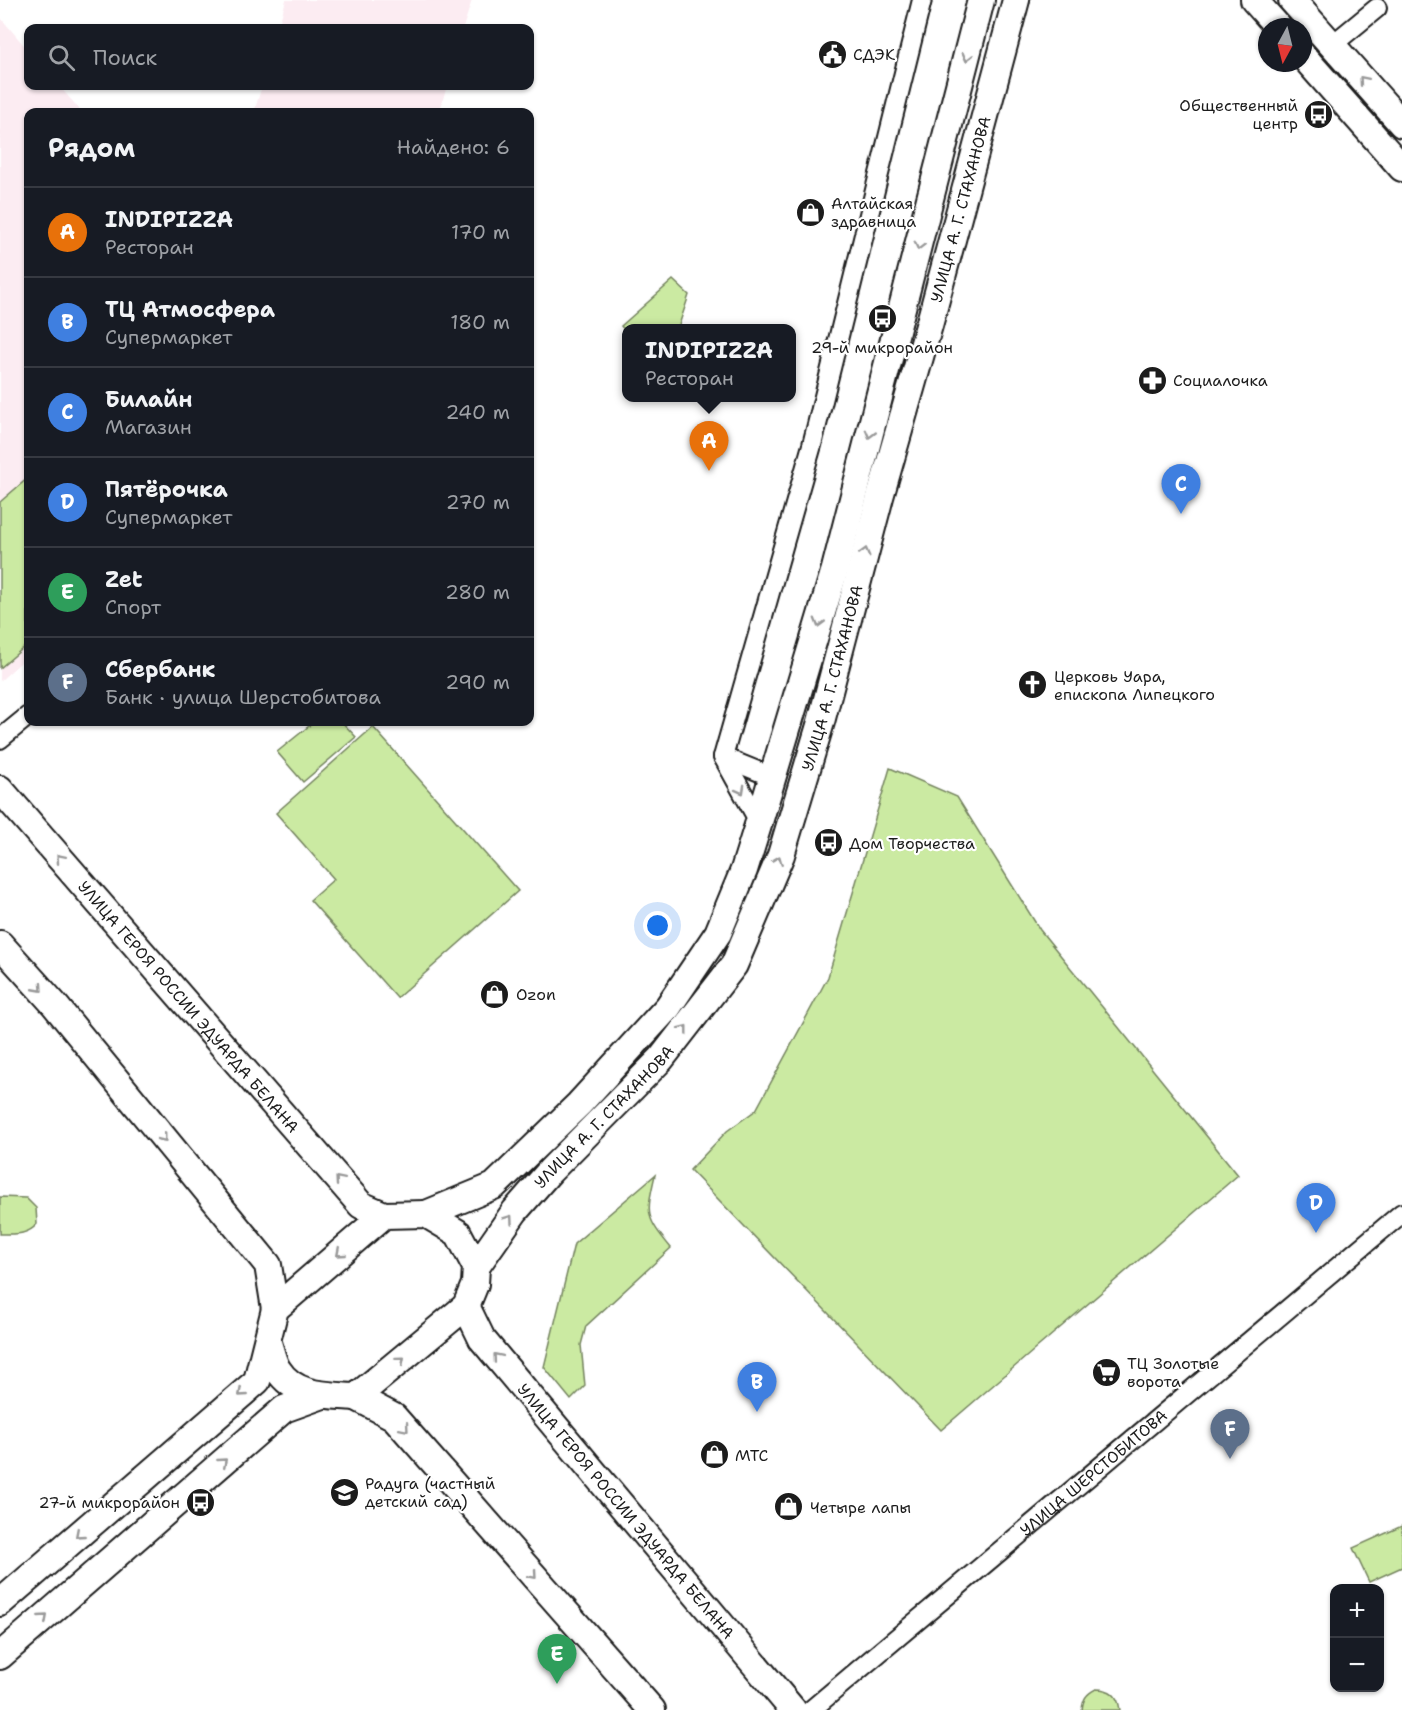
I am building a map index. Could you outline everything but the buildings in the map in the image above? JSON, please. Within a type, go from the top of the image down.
[{"type":"main road","name":"УЛИЦА А. Г. СТАХАНОВА","points":[[426,1214],[494,1186],[579,1104],[668,1006],[718,933],[744,870],[835,569],[981,0]]},
{"type":"main road","name":"УЛИЦА А. Г. СТАХАНОВА","points":[[476,1267],[514,1211],[550,1171],[661,1059],[734,965],[738,956],[781,855],[821,722],[1016,0]]},
{"type":"main road","points":[[1254,0],[1270,18]]},
{"type":"main road","points":[[1292,0],[1402,124]]},
{"type":"main road","points":[[1312,66],[1402,168]]},
{"type":"main road","name":"УЛИЦА ГЕРОЯ РОССИИ ЭДУАРДА БЕЛАНА","points":[[0,789],[361,1205],[384,1215]]},
{"type":"main road","points":[[0,944],[54,1004],[268,1265],[275,1309],[257,1381],[0,1603]]},
{"type":"main road","points":[[275,1309],[384,1215],[426,1214],[458,1233],[476,1267],[475,1284],[466,1306],[356,1397]]},
{"type":"main road","name":"УЛИЦА ГЕРОЯ РОССИИ ЭДУАРДА БЕЛАНА","points":[[466,1306],[482,1339],[793,1710]]},
{"type":"main road","points":[[268,1343],[278,1370],[295,1388],[323,1395],[356,1397],[394,1417],[652,1710]]},
{"type":"main road","points":[[0,1656],[284,1409],[323,1395]]},
{"type":"street","points":[[759,822],[723,758],[812,445],[922,0]]},
{"type":"street","points":[[1332,45],[1377,8]]},
{"type":"street","points":[[0,739],[24,719]]},
{"type":"street","points":[[723,758],[772,777]]},
{"type":"street","name":"УЛИЦА ШЕРСТОБИТОВА","points":[[812,1710],[1402,1213]]},
{"type":"shaded area","points":[[286,0],[472,0],[464,24],[279,24]]},
{"type":"shaded area","points":[[0,17],[24,45],[24,90],[63,90],[78,108],[24,108],[24,660],[0,681]]},
{"type":"shaded area","points":[[261,90],[446,90],[440,108],[255,108]]},
{"type":"green space","points":[[673,280],[689,295],[679,324],[623,324]]},
{"type":"green space","points":[[24,481],[24,647],[0,668],[0,502]]},
{"type":"green space","points":[[309,726],[346,726],[356,737],[303,782],[277,752]]},
{"type":"green space","points":[[373,727],[518,891],[397,998],[310,900],[334,879],[276,813]]},
{"type":"green space","points":[[890,768],[957,797],[1040,930],[1238,1175],[941,1430],[690,1170],[727,1131],[756,1110],[828,977]]},
{"type":"green space","points":[[655,1175],[650,1199],[650,1214],[656,1229],[671,1248],[586,1326],[581,1345],[585,1386],[571,1400],[544,1367],[574,1244]]},
{"type":"green space","points":[[0,1197],[26,1198],[36,1208],[37,1224],[29,1231],[0,1234]]},
{"type":"green space","points":[[1402,1526],[1402,1567],[1369,1582],[1353,1548]]},
{"type":"green space","points":[[1096,1689],[1106,1690],[1113,1694],[1118,1700],[1120,1710],[1082,1710],[1086,1697]]},
{"type":"place","name":"СДЭК","points":[[832,54]]},
{"type":"place","name":"Общественный центр","points":[[1319,114]]},
{"type":"place","name":"Алтайская здравница","points":[[810,212]]},
{"type":"place","name":"29-й микрорайон","points":[[882,319]]},
{"type":"place","name":"Социалочка","points":[[1152,380]]},
{"type":"place","name":"INDIPIZZA","points":[[709,471]]},
{"type":"place","name":"Билайн","points":[[1181,514]]},
{"type":"place","name":"Церковь Уара, епископа Липецкого","points":[[1033,685]]},
{"type":"place","name":"Дом Творчества","points":[[828,843]]},
{"type":"place","name":"Ozon","points":[[495,994]]},
{"type":"place","name":"Пятёрочка","points":[[1316,1233]]},
{"type":"place","name":"ТЦ Золотые ворота","points":[[1106,1372]]},
{"type":"place","name":"ТЦ Атмосфера","points":[[757,1412]]},
{"type":"place","name":"МТС","points":[[714,1455]]},
{"type":"place","name":"Сбербанк","points":[[1230,1459]]},
{"type":"place","name":"Радуга (частный детский сад)","points":[[344,1492]]},
{"type":"place","name":"27-й микрорайон","points":[[201,1502]]},
{"type":"place","name":"Четыре лапы","points":[[789,1507]]},
{"type":"place","name":"Zet","points":[[557,1684]]}]
